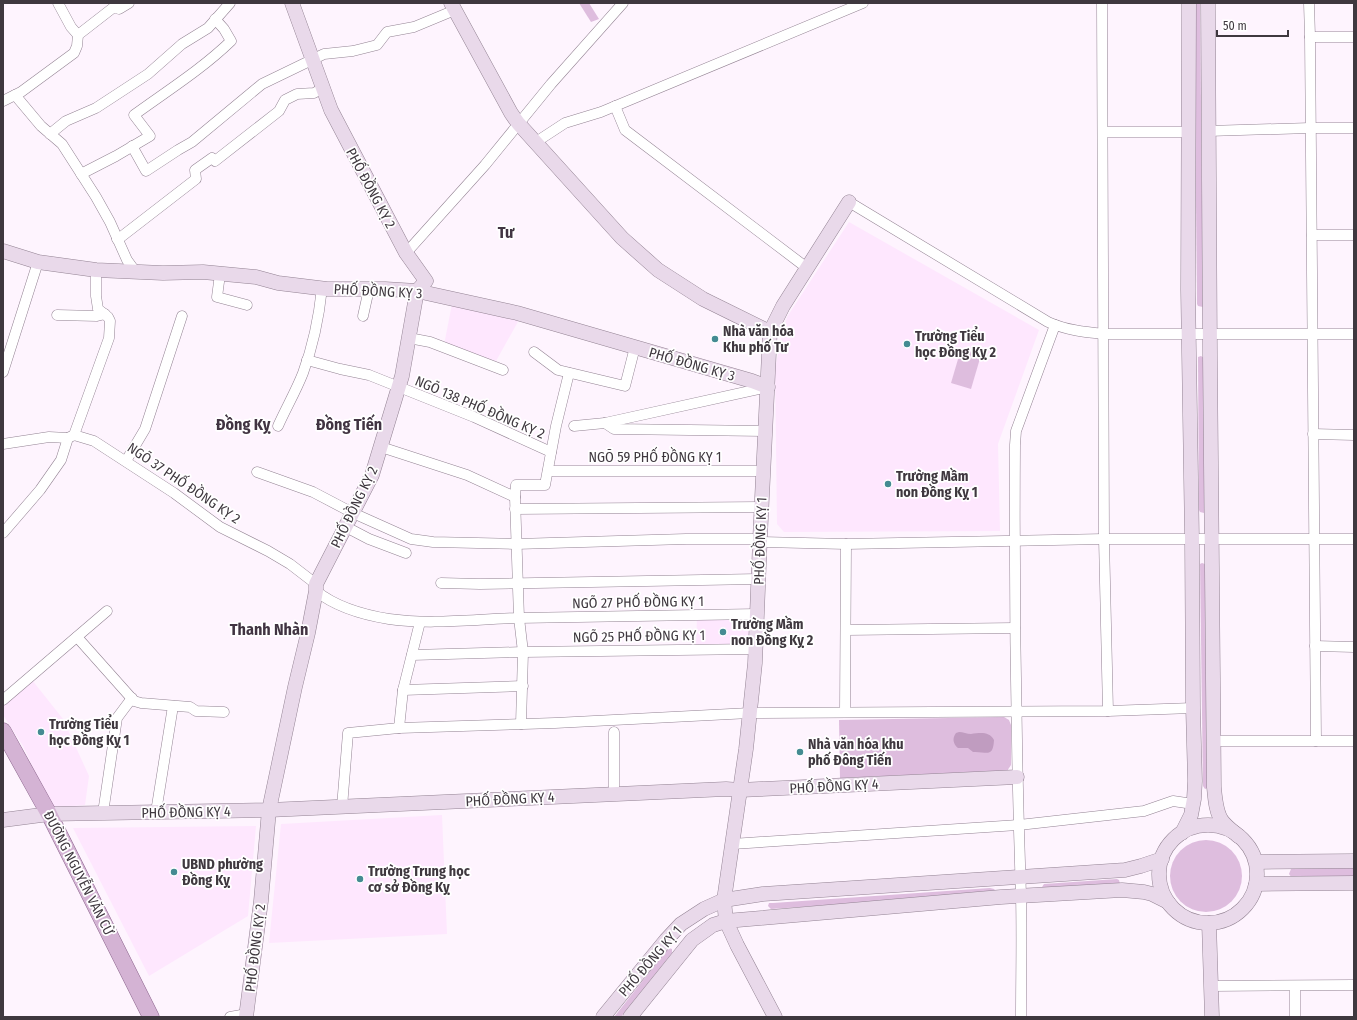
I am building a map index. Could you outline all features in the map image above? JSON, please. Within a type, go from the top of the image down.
[{"type":"main road","name":"ĐƯỜNG NGUYỄN VĂN CỪ","points":[[3,731],[49,814],[152,1017]]},
{"type":"street","points":[[3,101],[21,92],[50,69],[66,60],[74,53],[77,46],[78,35],[71,27],[58,3]]},
{"type":"street","points":[[78,35],[114,7],[119,9],[129,3]]},
{"type":"street","points":[[50,134],[66,121],[96,108],[148,74],[182,44],[208,28],[230,3]]},
{"type":"street","name":"PHỐ ĐỒNG KỴ 2","points":[[246,1016],[261,901],[269,810],[316,588],[372,475],[398,388],[417,291],[426,281],[406,253],[331,110],[292,3]]},
{"type":"street","points":[[406,253],[485,165],[518,123],[623,3]]},
{"type":"street","points":[[536,142],[565,123],[615,106],[863,3]]},
{"type":"street","points":[[1102,3],[1104,539],[1108,711]]},
{"type":"street","points":[[1182,833],[1188,822],[1193,804],[1195,781],[1189,335],[1189,3]]},
{"type":"street","points":[[1208,3],[1214,787],[1218,811],[1223,822],[1238,836],[1249,847],[1256,862],[1257,873],[1253,896],[1242,910],[1227,919],[1209,923],[1197,922],[1176,911],[1168,902],[1160,884],[1159,872],[1162,859],[1169,844],[1182,833],[1197,826],[1224,828],[1238,836]]},
{"type":"street","points":[[1309,3],[1316,741]]},
{"type":"street","points":[[132,146],[146,171],[192,142],[262,84],[324,54],[352,51],[377,45],[387,32],[414,26],[453,7],[518,123],[622,238],[658,270],[703,299],[770,332]]},
{"type":"street","points":[[81,174],[150,136],[134,115],[196,70],[231,41],[216,19]]},
{"type":"street","points":[[1310,37],[1354,37]]},
{"type":"street","points":[[117,239],[196,179],[195,170],[212,158],[215,161],[279,111],[285,100],[297,94],[314,93],[323,88]]},
{"type":"street","points":[[15,95],[41,126],[62,144],[96,197],[110,222],[126,260],[135,271]]},
{"type":"street","points":[[615,106],[625,130],[807,268]]},
{"type":"street","points":[[1208,131],[1354,128]]},
{"type":"street","points":[[1103,132],[1188,132]]},
{"type":"street","points":[[849,202],[1055,325],[1084,332],[1104,334],[1354,334]]},
{"type":"street","name":"PHỐ ĐỒNG KỴ 1","points":[[630,1017],[692,940],[714,925],[726,921],[724,900],[750,713],[756,649],[761,506],[770,332],[783,306],[849,202]]},
{"type":"street","points":[[1312,235],[1354,234]]},
{"type":"street","name":"PHỐ ĐỒNG KỴ 3","points":[[3,251],[38,262],[96,270],[170,273],[191,272],[256,277],[278,283],[322,288],[417,291],[517,312],[768,387]]},
{"type":"street","points":[[3,372],[38,262]]},
{"type":"street","points":[[3,533],[40,490],[61,460],[109,338],[110,321],[105,314],[98,309],[96,296],[96,270]]},
{"type":"street","points":[[220,274],[217,296],[247,305]]},
{"type":"street","points":[[278,426],[303,373],[320,313],[322,288]]},
{"type":"street","points":[[363,316],[369,289]]},
{"type":"street","points":[[57,315],[97,316],[105,314]]},
{"type":"street","points":[[126,461],[145,429],[182,316]]},
{"type":"street","points":[[1018,1017],[1021,896],[1017,777],[1018,712],[1014,541],[1016,431],[1055,325]]},
{"type":"street","points":[[409,338],[430,342],[503,370]]},
{"type":"street","points":[[534,352],[558,370],[625,386],[635,347]]},
{"type":"street","name":"NGÕ 138 PHỐ ĐỒNG KỴ 2","points":[[307,360],[368,375],[474,417],[551,452]]},
{"type":"street","points":[[521,724],[523,652],[517,583],[515,509],[516,485],[545,485],[561,401],[569,373]]},
{"type":"street","points":[[574,426],[605,423],[768,387]]},
{"type":"street","points":[[605,423],[614,428],[765,431]]},
{"type":"street","points":[[1313,434],[1354,435]]},
{"type":"street","name":"NGÕ 37 PHỐ ĐỒNG KỴ 2","points":[[3,444],[49,437],[71,437],[94,441],[197,509],[220,528],[268,551],[290,564],[316,588],[325,599],[356,612],[388,619],[420,622]]},
{"type":"street","points":[[381,447],[467,475],[515,497]]},
{"type":"street","name":"NGÕ 59 PHỐ ĐỒNG KỴ 1","points":[[548,471],[763,471]]},
{"type":"street","points":[[256,472],[313,492],[354,513],[411,538],[433,542],[516,544],[686,539],[846,544],[1104,539],[1354,539]]},
{"type":"street","points":[[515,509],[761,506]]},
{"type":"street","points":[[346,527],[370,539],[406,553]]},
{"type":"street","points":[[845,712],[846,544]]},
{"type":"street","points":[[441,583],[758,579]]},
{"type":"street","points":[[3,700],[107,611]]},
{"type":"street","name":"NGÕ 27 PHỐ ĐỒNG KỴ 1","points":[[420,622],[519,618],[757,614]]},
{"type":"street","points":[[399,728],[403,690],[420,622]]},
{"type":"street","points":[[846,630],[1015,628]]},
{"type":"street","points":[[77,637],[134,701],[141,703],[190,707],[196,711],[224,712]]},
{"type":"street","points":[[1315,646],[1354,647]]},
{"type":"street","name":"NGÕ 25 PHỐ ĐỒNG KỴ 1","points":[[412,655],[756,649]]},
{"type":"street","points":[[403,690],[522,686]]},
{"type":"street","points":[[103,813],[117,718],[132,698]]},
{"type":"street","points":[[156,812],[173,706]]},
{"type":"street","points":[[342,807],[348,733],[399,728],[521,724],[750,713],[1108,711],[1193,708]]},
{"type":"street","points":[[614,732],[614,794]]},
{"type":"street","points":[[1214,741],[1354,741]]},
{"type":"street","name":"PHỐ ĐỒNG KỴ 4","points":[[3,820],[49,814],[269,810],[1017,777]]},
{"type":"street","points":[[732,844],[1018,825],[1144,811],[1173,801],[1193,804]]},
{"type":"street","points":[[724,900],[763,894],[1125,870],[1162,859]]},
{"type":"street","points":[[1256,862],[1354,861]]},
{"type":"street","points":[[1256,884],[1354,883]]},
{"type":"street","points":[[775,1017],[726,921],[1021,896],[1124,890],[1152,894],[1168,902]]},
{"type":"street","name":"PHỐ ĐỒNG KỴ 1","points":[[603,1017],[676,928],[696,913],[724,900]]},
{"type":"street","points":[[1209,923],[1212,1017]]},
{"type":"street","points":[[1211,986],[1354,985]]},
{"type":"street","points":[[1295,986],[1295,1017]]},
{"type":"street","points":[[230,1017],[246,1016]]},
{"type":"shaded area","points":[[579,3],[589,3],[599,19],[591,22]]},
{"type":"shaded area","points":[[1194,3],[1200,3],[1203,307],[1198,306],[1197,304]]},
{"type":"shaded area","points":[[849,222],[1039,330],[998,444],[1000,531],[784,532],[777,524],[775,368],[784,327],[787,317]]},
{"type":"shaded area","points":[[452,304],[519,320],[496,361],[444,345]]},
{"type":"shaded area","points":[[961,349],[981,355],[971,389],[951,383]]},
{"type":"shaded area","points":[[1201,356],[1204,358],[1204,513],[1200,512],[1199,510],[1198,357]]},
{"type":"shaded area","points":[[1200,564],[1205,564],[1208,788],[1205,789],[1203,786]]},
{"type":"shaded area","name":"Trường Mầm non Đồng Kỵ 2","points":[[697,617],[749,617],[749,647],[696,647]]},
{"type":"shaded area","name":"Trường Tiểu học Đồng Kỵ 1","points":[[32,680],[63,719],[89,776],[85,805],[52,808],[23,746],[3,715],[3,703]]},
{"type":"shaded area","points":[[1004,717],[1009,720],[1011,725],[1011,765],[1007,771],[840,778],[839,720]]},
{"type":"shaded area","points":[[956,733],[971,734],[984,733],[990,735],[994,740],[992,750],[985,753],[973,752],[968,748],[958,748],[955,745],[954,739]]},
{"type":"shaded area","name":"Trường Trung học cơ sở Đồng Kỵ","points":[[442,815],[447,934],[269,943],[281,824]]},
{"type":"shaded area","name":"UBND phường Đồng Kỵ","points":[[256,826],[248,916],[149,976],[73,828]]},
{"type":"shaded area","points":[[1206,840],[1226,846],[1236,856],[1242,876],[1236,896],[1226,906],[1206,912],[1186,906],[1176,896],[1170,876],[1176,856],[1186,846]]},
{"type":"shaded area","points":[[1354,867],[1354,877],[1292,878],[1289,874],[1293,868]]},
{"type":"shaded area","points":[[1119,880],[1120,884],[1042,889],[1044,884]]},
{"type":"shaded area","points":[[990,888],[996,891],[995,894],[771,909],[768,906],[769,903]]},
{"type":"shaded area","points":[[669,948],[672,949],[672,953],[621,1017],[614,1017],[667,950]]},
{"type":"place","name":"Nhà văn hóa Khu phố Tư","points":[[715,339]]},
{"type":"place","name":"Trường Tiểu học Đồng Kỵ 2","points":[[907,344]]},
{"type":"place","name":"Trường Mầm non Đồng Kỵ 1","points":[[888,484]]},
{"type":"place","name":"Trường Mầm non Đồng Kỵ 2","points":[[723,632]]},
{"type":"place","name":"Trường Tiểu học Đồng Kỵ 1","points":[[41,732]]},
{"type":"place","name":"Nhà văn hóa khu phố Đông Tiến","points":[[800,752]]},
{"type":"place","name":"UBND phường Đồng Kỵ","points":[[174,872]]},
{"type":"place","name":"Trường Trung học cơ sở Đồng Kỵ","points":[[360,879]]},
{"type":"district","name":"Tư","points":[[506,232]]},
{"type":"district","name":"Đồng Kỵ","points":[[243,424]]},
{"type":"district","name":"Đồng Tiến","points":[[349,424]]},
{"type":"district","name":"Thanh Nhàn","points":[[269,629]]}]
